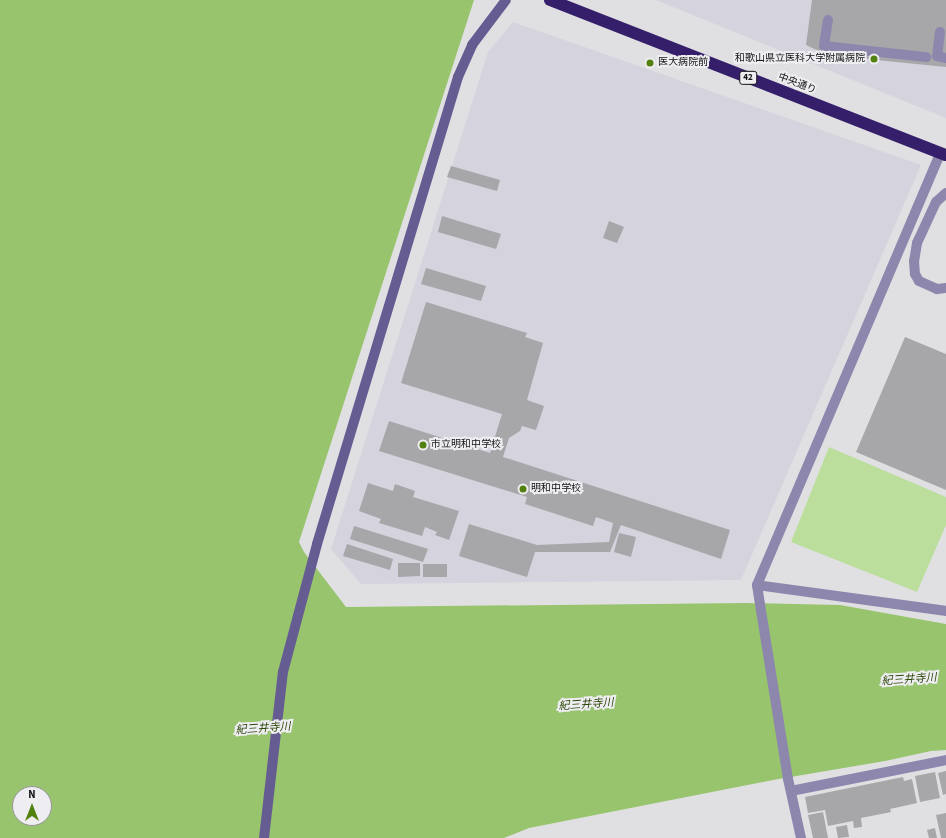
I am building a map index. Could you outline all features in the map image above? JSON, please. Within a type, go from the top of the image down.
[{"type":"highway","name":"中央通り","points":[[550,0],[943,154]]},
{"type":"street","points":[[264,838],[283,672],[317,544],[458,77],[472,45],[496,16],[506,0]]},
{"type":"street","points":[[828,20],[824,46],[926,57]]},
{"type":"street","points":[[940,32],[937,56],[946,58]]},
{"type":"street","points":[[802,838],[788,779],[757,585],[943,154]]},
{"type":"street","points":[[946,193],[936,202],[917,243],[914,261],[915,274],[919,281],[937,289],[946,288]]},
{"type":"street","points":[[757,585],[946,611]]},
{"type":"street","points":[[791,791],[946,760]]},
{"type":"shaded area","name":"和歌山県立医科大学附属病院","points":[[656,0],[946,0],[946,118]]},
{"type":"shaded area","points":[[513,22],[921,165],[741,580],[361,584],[331,549],[488,52]]},
{"type":"shaded area","points":[[829,447],[946,497],[946,525],[917,592],[791,542]]},
{"type":"water","name":"紀三井寺川","points":[[0,0],[474,0],[299,542],[304,552],[346,607],[746,603],[840,605],[946,624],[946,750],[931,751],[885,761],[773,780],[529,828],[504,838],[0,838]]},
{"type":"building","points":[[812,0],[946,0],[946,67],[827,55],[806,45]]},
{"type":"building","points":[[451,166],[500,180],[497,191],[447,177]]},
{"type":"building","points":[[442,216],[501,234],[496,249],[438,232]]},
{"type":"building","points":[[609,221],[624,227],[617,243],[603,238]]},
{"type":"building","points":[[426,268],[486,286],[481,301],[421,284]]},
{"type":"building","name":"市立明和中学校","points":[[426,302],[527,333],[525,337],[543,343],[527,400],[544,406],[536,430],[522,426],[520,431],[509,438],[503,457],[730,530],[721,559],[621,525],[610,552],[535,552],[527,577],[459,556],[469,524],[537,545],[609,542],[613,523],[596,517],[593,526],[525,504],[527,497],[379,451],[389,421],[490,453],[502,414],[401,383]]},
{"type":"building","points":[[905,337],[946,354],[946,490],[856,452]]},
{"type":"building","points":[[368,483],[393,491],[395,484],[415,491],[413,497],[459,511],[449,540],[435,535],[437,532],[425,527],[422,536],[379,523],[381,519],[359,511]]},
{"type":"building","points":[[354,526],[428,549],[423,562],[350,539]]},
{"type":"building","points":[[619,533],[636,537],[631,557],[614,552]]},
{"type":"building","points":[[347,544],[393,559],[390,570],[343,556]]},
{"type":"building","points":[[398,563],[420,563],[420,576],[398,577]]},
{"type":"building","points":[[423,564],[447,564],[447,577],[423,577]]},
{"type":"building","points":[[946,771],[946,794],[943,795],[938,773]]},
{"type":"building","points":[[935,772],[940,798],[920,802],[915,776]]},
{"type":"building","points":[[903,777],[904,781],[912,779],[917,803],[890,809],[891,812],[861,818],[862,827],[854,828],[853,821],[828,826],[825,810],[808,813],[805,797]]},
{"type":"building","points":[[823,812],[828,838],[813,838],[808,815]]},
{"type":"building","points":[[946,813],[946,838],[941,838],[936,815]]},
{"type":"building","points":[[847,825],[849,837],[838,838],[836,827]]},
{"type":"building","points":[[935,828],[937,838],[929,838],[927,830]]},
{"type":"place","name":"和歌山県立医科大学附属病院","points":[[874,59]]},
{"type":"place","name":"医大病院前","points":[[650,63]]},
{"type":"place","name":"市立明和中学校","points":[[423,445]]},
{"type":"place","name":"明和中学校","points":[[523,489]]}]
